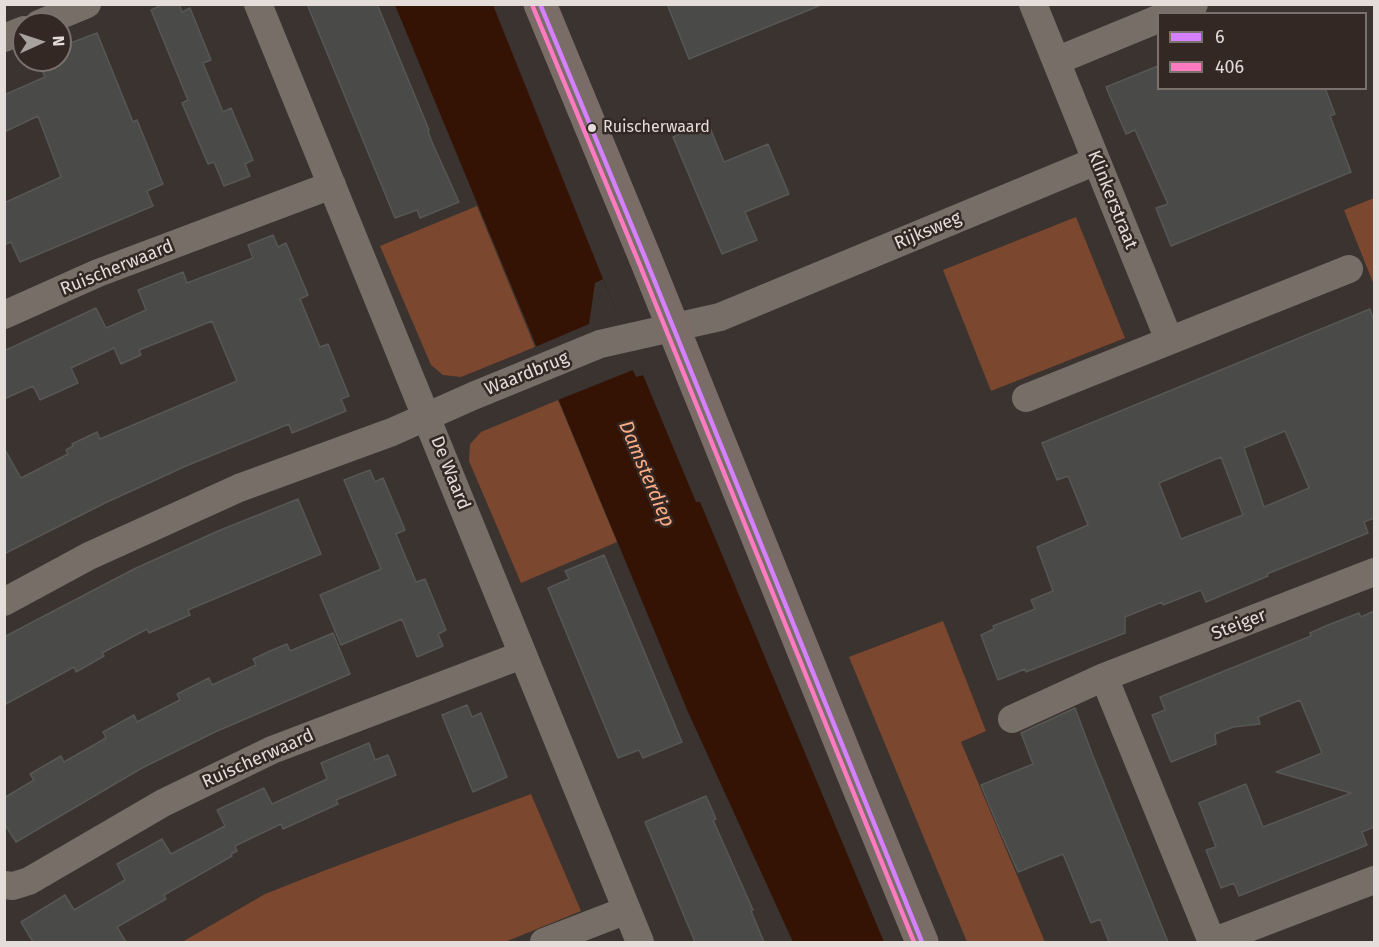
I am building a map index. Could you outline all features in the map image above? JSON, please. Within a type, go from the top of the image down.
[{"type":"main road","points":[[540,4],[674,328],[922,942]]},
{"type":"street","points":[[68,12],[87,4]]},
{"type":"street","name":"De Waard","points":[[258,4],[640,942]]},
{"type":"street","name":"Klinkerstraat","points":[[1033,4],[1169,340]]},
{"type":"street","points":[[1176,12],[1194,4]]},
{"type":"street","points":[[1056,60],[1157,19]]},
{"type":"street","name":"Rijksweg","points":[[674,328],[720,317],[761,301],[1096,161]]},
{"type":"street","name":"Ruischerwaard","points":[[4,315],[98,273],[332,185]]},
{"type":"street","points":[[1026,398],[1349,268]]},
{"type":"street","name":"Waardbrug","points":[[427,417],[600,344],[674,328]]},
{"type":"street","points":[[4,602],[90,556],[238,488],[393,432],[427,417]]},
{"type":"street","name":"Steiger","points":[[1012,719],[1104,677],[1374,572]]},
{"type":"street","name":"Ruischerwaard","points":[[4,885],[13,886],[29,881],[163,803],[272,750],[522,655]]},
{"type":"street","points":[[1104,677],[1212,942],[1374,880]]},
{"type":"street","points":[[544,942],[627,910]]},
{"type":"shaded area","points":[[1374,198],[1374,285],[1344,210]]},
{"type":"shaded area","points":[[477,206],[535,347],[461,377],[443,375],[431,365],[380,246]]},
{"type":"shaded area","points":[[1076,217],[1125,338],[991,391],[943,270]]},
{"type":"shaded area","points":[[558,400],[617,542],[521,583],[469,461],[470,444],[481,432]]},
{"type":"shaded area","points":[[943,621],[986,731],[961,742],[1045,942],[967,942],[849,657]]},
{"type":"shaded area","points":[[531,794],[581,911],[505,942],[182,942],[265,894]]},
{"type":"water","name":"Damsterdiep","points":[[395,5],[493,5],[696,502],[700,502],[884,942],[793,942],[688,712]]},
{"type":"pier","points":[[603,279],[644,375],[636,377],[633,370],[558,400],[535,347],[589,324],[595,283]]},
{"type":"building","points":[[164,4],[179,4],[182,12],[190,8],[211,60],[203,63],[223,112],[231,108],[253,160],[245,164],[250,176],[224,186],[214,162],[208,164],[182,103],[188,100],[151,10]]},
{"type":"building","points":[[307,4],[377,4],[429,130],[431,140],[459,202],[420,218],[417,210],[395,218]]},
{"type":"building","points":[[667,4],[821,4],[821,5],[689,59]]},
{"type":"building","points":[[97,33],[133,122],[137,120],[163,184],[147,191],[153,206],[20,262],[11,242],[4,245],[4,203],[61,177],[38,116],[4,132],[4,95],[45,77],[43,72],[72,72],[72,42]]},
{"type":"building","points":[[1157,66],[1157,90],[1326,90],[1335,114],[1330,116],[1351,172],[1171,246],[1156,208],[1168,204],[1135,130],[1126,134],[1106,87]]},
{"type":"building","points":[[708,123],[724,162],[768,144],[789,194],[745,212],[757,240],[722,254],[673,137]]},
{"type":"building","points":[[273,235],[278,247],[286,243],[308,295],[300,299],[320,347],[328,344],[349,396],[341,399],[346,411],[292,433],[289,424],[186,466],[105,503],[4,554],[4,448],[21,478],[68,454],[66,450],[73,446],[72,444],[97,432],[100,439],[237,381],[212,321],[139,350],[141,355],[121,364],[114,348],[71,368],[78,383],[40,400],[33,386],[4,399],[4,351],[96,308],[106,328],[146,310],[138,290],[183,272],[187,283],[253,258],[248,245]]},
{"type":"building","points":[[1370,309],[1374,321],[1374,518],[1364,522],[1368,533],[1267,574],[1268,576],[1206,602],[1201,590],[1163,605],[1162,602],[1125,617],[1125,633],[1026,672],[1025,669],[998,680],[981,635],[994,629],[993,626],[1035,609],[1031,600],[1053,591],[1037,547],[1088,525],[1068,476],[1057,480],[1042,443]],"holes":[[[1285,431],[1309,488],[1264,507],[1244,448]],[[1221,457],[1243,515],[1181,539],[1159,483]]]},
{"type":"building","points":[[370,470],[375,482],[383,478],[405,530],[396,534],[416,582],[425,579],[446,630],[438,634],[443,646],[417,657],[402,619],[341,645],[320,595],[381,569],[344,480]]},
{"type":"building","points":[[298,499],[321,554],[188,610],[190,615],[149,633],[147,629],[102,653],[104,656],[76,672],[74,667],[4,705],[4,637],[134,569],[218,531]]},
{"type":"building","points":[[604,555],[682,742],[643,758],[639,750],[618,758],[548,588],[569,579],[565,571]]},
{"type":"building","points":[[1374,611],[1374,827],[1362,832],[1367,845],[1239,896],[1234,883],[1221,888],[1206,850],[1216,847],[1199,803],[1246,784],[1263,827],[1351,793],[1276,772],[1322,753],[1300,700],[1258,717],[1260,724],[1233,727],[1215,734],[1216,744],[1171,762],[1152,715],[1165,710],[1160,697],[1311,636],[1310,633],[1328,625],[1359,613],[1361,617]]},
{"type":"building","points":[[333,633],[350,674],[215,732],[142,768],[16,842],[4,823],[4,798],[34,780],[30,774],[61,756],[64,762],[106,738],[103,732],[134,715],[137,722],[180,700],[177,694],[209,678],[212,685],[256,665],[253,659],[270,651],[287,644],[290,651]]},
{"type":"building","points":[[467,705],[472,717],[481,713],[507,777],[473,792],[442,715]]},
{"type":"building","points":[[1075,708],[1168,942],[1109,942],[1100,919],[1091,923],[1063,854],[1018,872],[981,785],[1033,764],[1021,733]]},
{"type":"building","points":[[369,743],[375,760],[388,755],[396,775],[336,800],[338,804],[283,829],[281,824],[235,846],[237,851],[231,854],[232,856],[164,895],[166,899],[117,927],[126,942],[33,942],[21,922],[65,895],[74,910],[125,880],[117,864],[162,839],[171,854],[225,826],[217,810],[264,788],[272,804],[327,779],[321,763]]},
{"type":"building","points":[[706,796],[716,819],[713,820],[753,910],[751,911],[764,942],[695,942],[645,822]]},
{"type":"transit line","name":"6","points":[[540,4],[922,942]]},
{"type":"transit line","name":"406","points":[[533,7],[914,942]]},
{"type":"place","name":"Ruischerwaard","points":[[592,128]]}]
